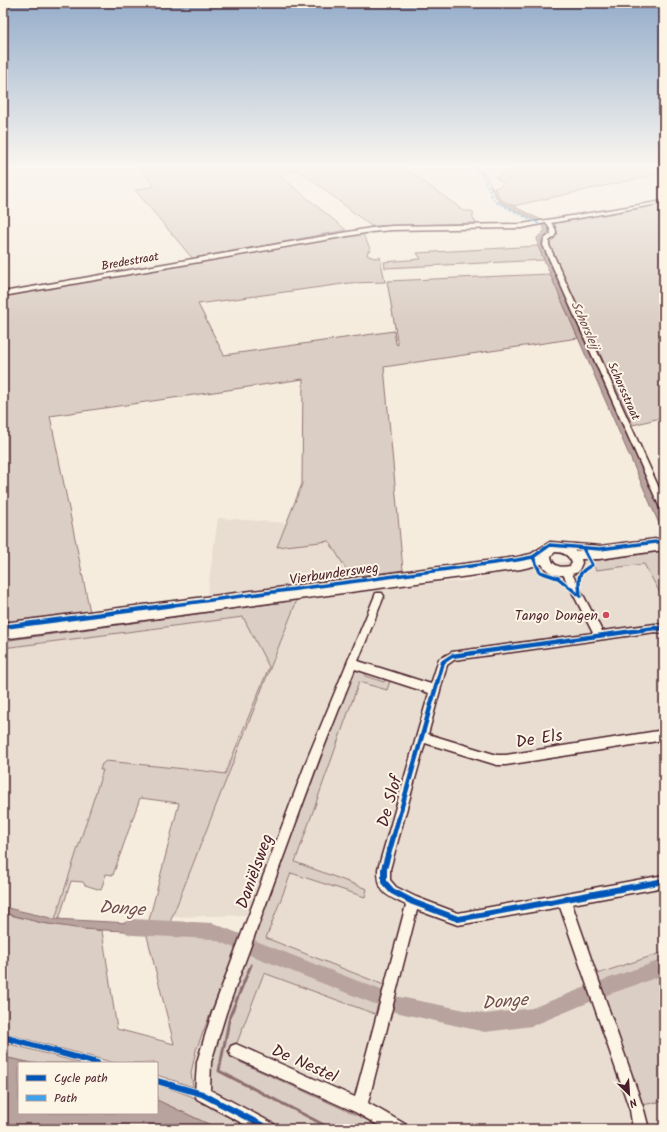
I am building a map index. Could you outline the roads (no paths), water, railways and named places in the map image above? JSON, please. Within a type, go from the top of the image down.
[{"type":"main road","points":[[576,559],[664,546]]},
{"type":"main road","points":[[555,548],[566,550],[576,559],[574,568],[567,572],[557,570],[547,562],[547,552],[555,548]]},
{"type":"main road","name":"Vierbundersweg","points":[[3,634],[17,629],[349,585],[488,567],[547,562]]},
{"type":"street","name":"Bredestraat","points":[[3,294],[371,230],[392,228],[522,226],[566,219]]},
{"type":"street","name":"Schorsstraat","points":[[548,222],[554,228],[555,233],[554,236],[546,240],[546,245],[664,508]]},
{"type":"street","name":"Vierbundersweg","points":[[488,567],[533,557],[550,545],[600,549],[664,541]]},
{"type":"street","points":[[567,572],[599,635]]},
{"type":"street","name":"Daniëlsweg","points":[[269,1129],[202,1094],[204,1062],[219,1013],[314,757],[353,664],[379,596]]},
{"type":"street","name":"Vierbundersweg","points":[[3,628],[17,629]]},
{"type":"street","name":"De Slof","points":[[664,628],[599,635],[452,656],[443,662],[384,868],[384,882],[392,891],[412,902],[458,919],[664,881]]},
{"type":"street","points":[[353,664],[435,690]]},
{"type":"street","name":"De Els","points":[[421,737],[497,760],[506,760],[664,735]]},
{"type":"street","points":[[564,900],[637,1110],[641,1129]]},
{"type":"street","points":[[360,1107],[412,902]]},
{"type":"street","name":"De Nestel","points":[[236,1051],[360,1107],[400,1129]]},
{"type":"waterway","name":"Donge","points":[[132,927],[213,931],[239,942]]},
{"type":"waterway","name":"Donge","points":[[251,947],[380,998]]},
{"type":"waterway","points":[[251,965],[230,1016],[219,1071],[332,1129]]},
{"type":"waterway","name":"Donge","points":[[601,989],[664,967]]},
{"type":"waterway","name":"Donge","points":[[395,1004],[485,1023],[532,1017],[591,993]]},
{"type":"place","name":"Tango Dongen","points":[[606,615]]},
{"type":"water label","name":"Schorsleij","points":[[586,325]]}]
